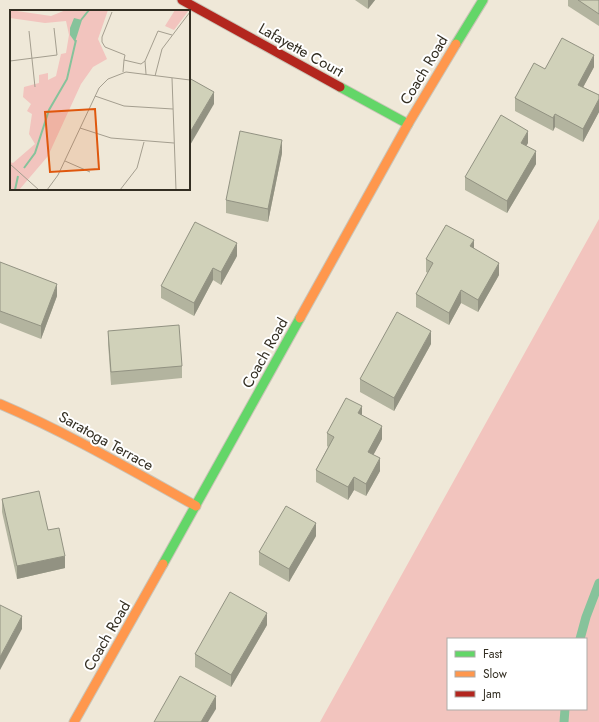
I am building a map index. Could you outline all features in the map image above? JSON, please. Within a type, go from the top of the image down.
[{"type":"street","name":"Lafayette Court","points":[[182,0],[408,124]]},
{"type":"street","name":"Coach Road","points":[[74,722],[408,124],[483,0]]},
{"type":"street","name":"Saratoga Terrace","points":[[0,404],[28,415],[60,431],[196,506]]},
{"type":"shaded area","points":[[599,219],[599,722],[320,722]]},
{"type":"building","points":[[578,0],[599,0],[599,14]]},
{"type":"building","points":[[562,38],[594,55],[578,85],[599,95],[599,99],[583,129],[555,114],[553,118],[515,98],[534,63],[545,69]]},
{"type":"building","points":[[190,79],[214,92],[190,132]]},
{"type":"building","points":[[501,115],[528,131],[521,143],[536,151],[507,201],[465,177]]},
{"type":"building","points":[[240,131],[282,140],[268,209],[226,200]]},
{"type":"building","points":[[195,222],[237,243],[221,272],[213,268],[194,303],[161,286]]},
{"type":"building","points":[[446,225],[474,240],[470,246],[499,263],[478,300],[461,290],[449,313],[416,294],[433,263],[426,259]]},
{"type":"building","points":[[0,262],[57,284],[41,326],[0,311]]},
{"type":"building","points":[[397,312],[431,331],[394,398],[360,379]]},
{"type":"building","points":[[179,325],[182,366],[111,372],[108,331]]},
{"type":"building","points":[[346,398],[362,406],[358,413],[382,426],[368,452],[380,458],[366,484],[354,477],[348,487],[316,470],[334,437],[327,433]]},
{"type":"building","points":[[39,491],[48,530],[59,528],[65,556],[17,566],[2,499]]},
{"type":"building","points":[[286,506],[316,523],[289,569],[259,552]]},
{"type":"building","points":[[230,592],[267,613],[231,675],[195,654]]},
{"type":"building","points":[[0,605],[22,616],[0,657]]},
{"type":"building","points":[[180,676],[216,696],[201,722],[154,722]]},
{"type":"waterway","points":[[580,638],[586,617],[599,583]]},
{"type":"waterway","points":[[564,722],[565,710]]},
{"type":"traffic: fast","points":[[456,44],[483,0]]},
{"type":"traffic: fast","points":[[340,87],[408,124]]},
{"type":"traffic: fast","points":[[163,564],[300,318]]},
{"type":"traffic: slow","points":[[300,318],[408,124],[456,44]]},
{"type":"traffic: slow","points":[[0,404],[75,440],[196,506]]},
{"type":"traffic: slow","points":[[74,722],[163,564]]},
{"type":"traffic: jam","points":[[182,0],[340,87]]}]
